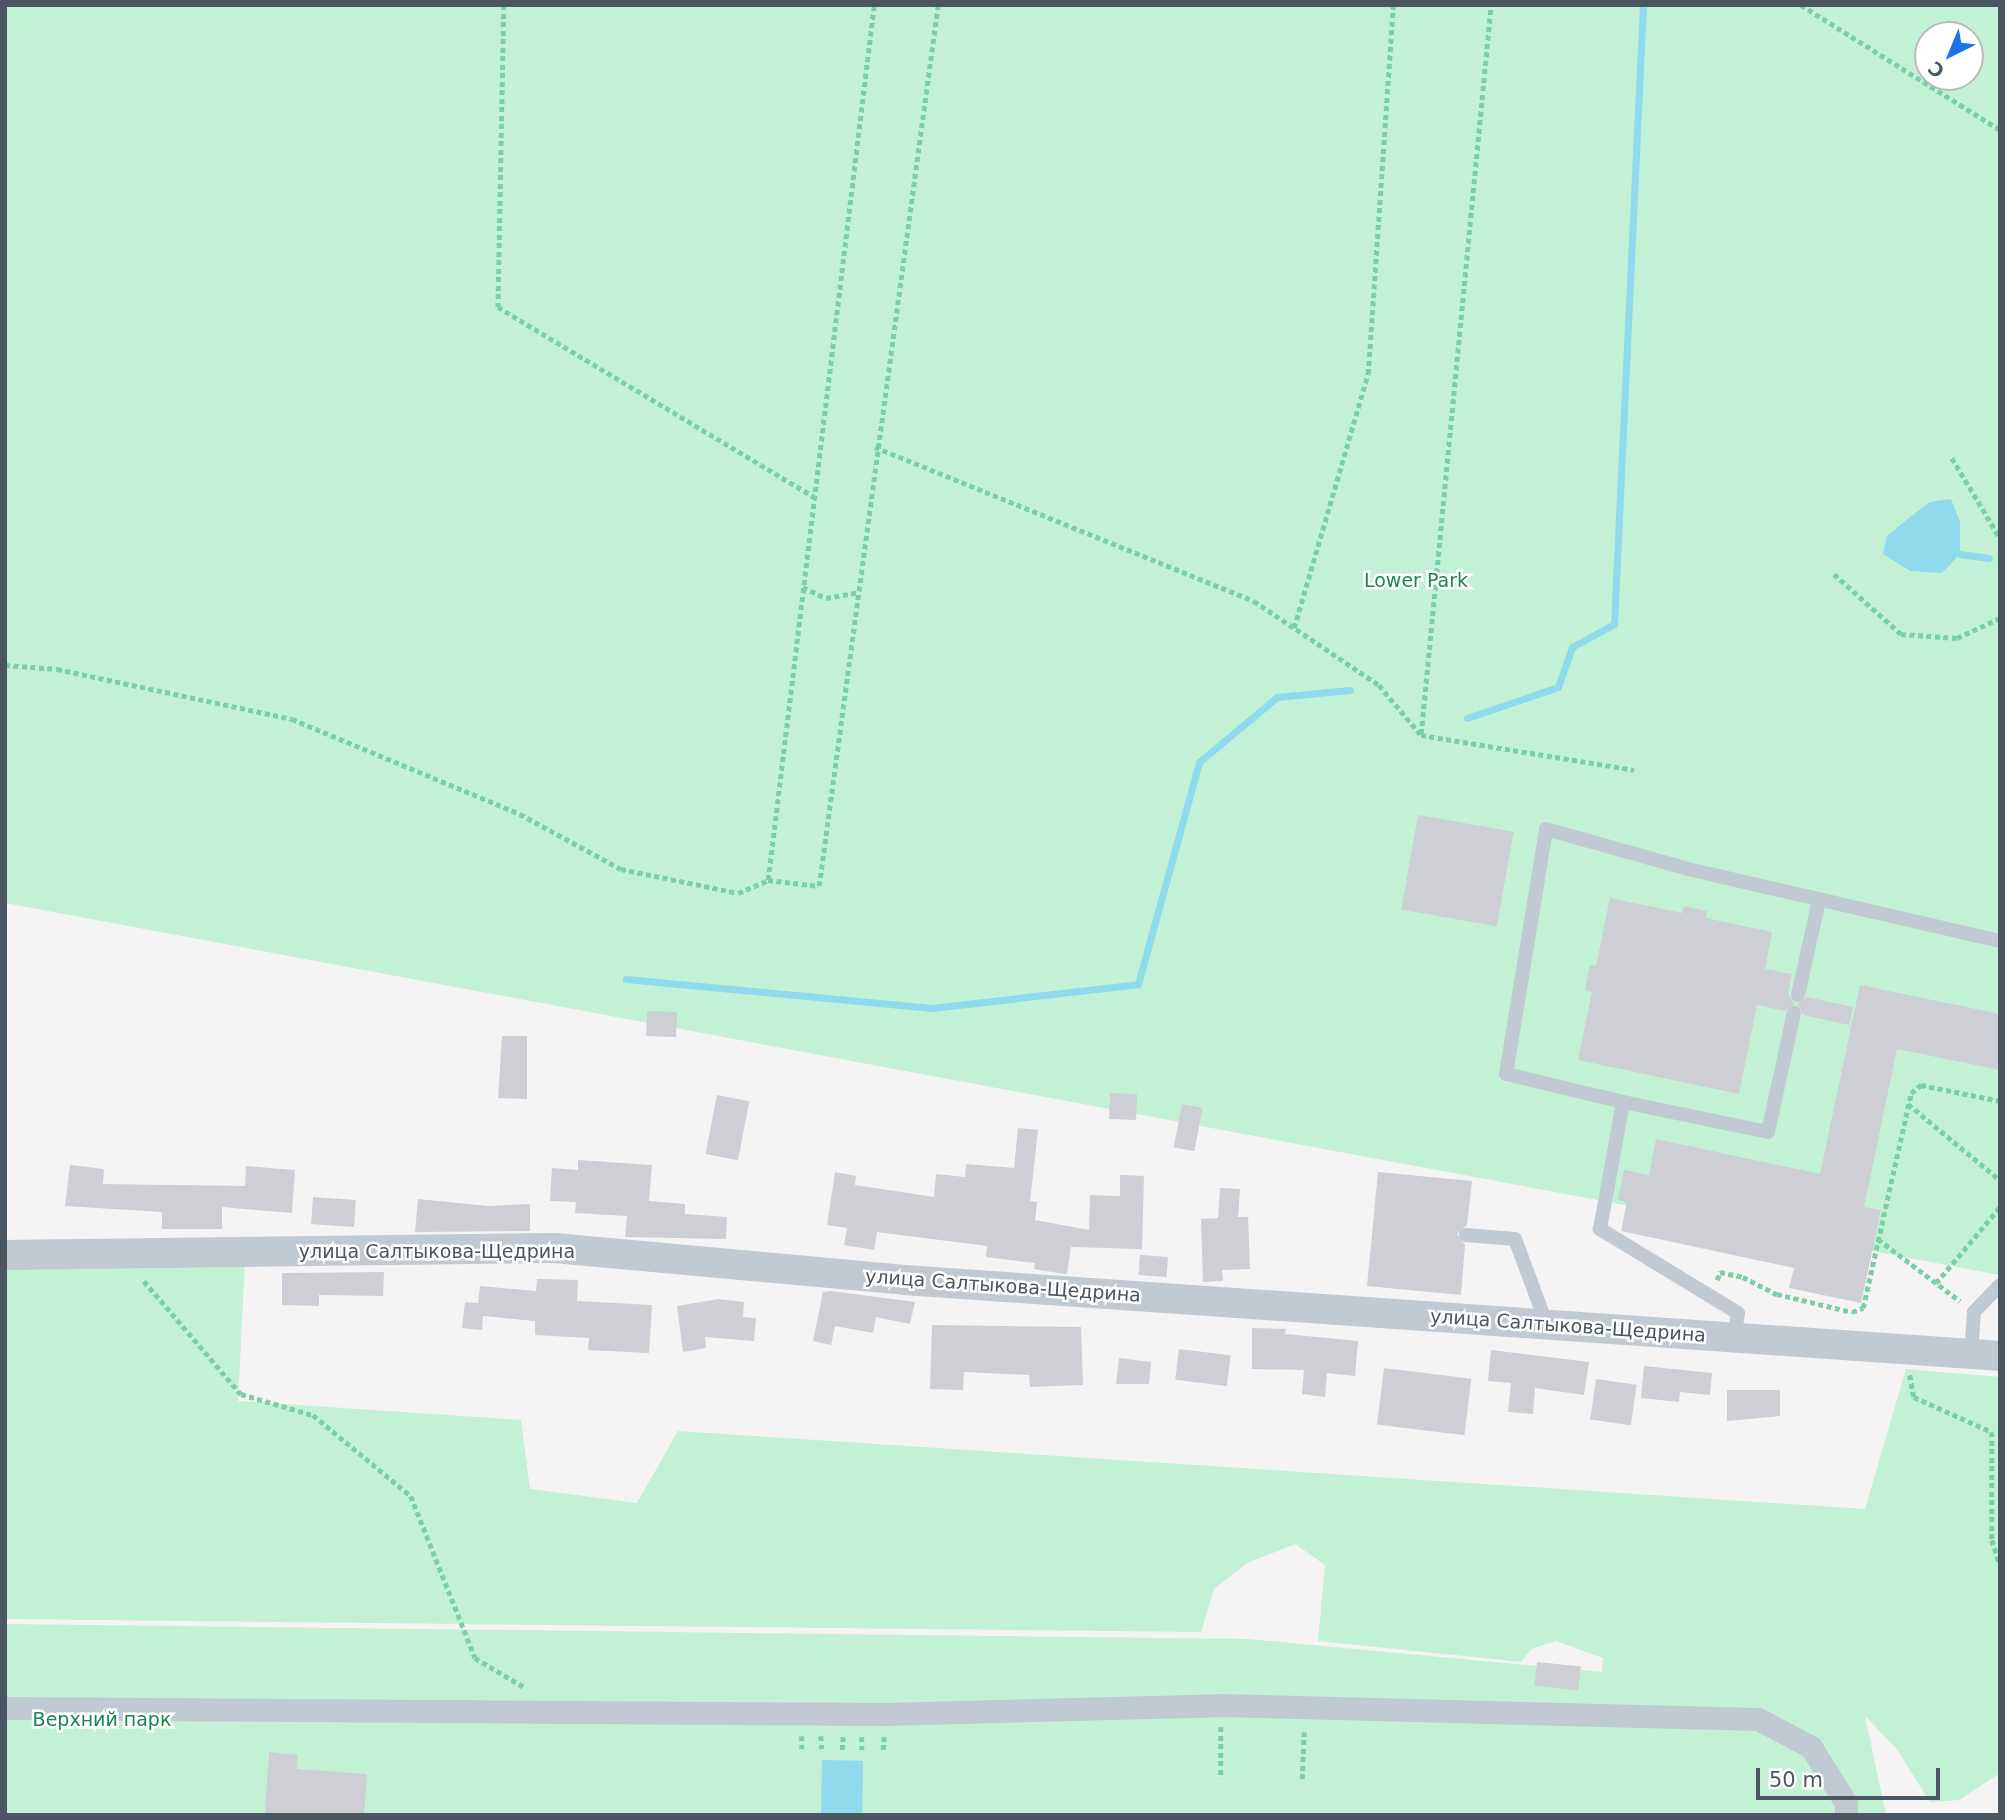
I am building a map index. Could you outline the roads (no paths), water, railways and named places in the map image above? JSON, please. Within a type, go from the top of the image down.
[{"type":"street","name":"улица Салтыкова-Щедрина","points":[[5,1255],[122,1256],[554,1248],[905,1280],[1985,1355]]},
{"type":"street","points":[[5,1708],[884,1714],[1220,1705],[1758,1719],[1811,1747],[1846,1803],[1846,1815]]},
{"type":"lane","points":[[1794,1013],[1768,1132],[1506,1074],[1546,829],[1818,900],[2000,941]]},
{"type":"lane","points":[[1798,995],[1818,900]]},
{"type":"lane","points":[[1623,1102],[1600,1229],[1738,1313],[1734,1338]]},
{"type":"lane","points":[[1466,1235],[1515,1238],[1547,1325]]},
{"type":"lane","points":[[1985,1355],[1974,1312],[2000,1285]]},
{"type":"water","points":[[1951,499],[1960,522],[1960,554],[1942,573],[1910,571],[1883,554],[1887,536],[1910,517],[1930,502]]},
{"type":"water","points":[[822,1760],[863,1761],[862,1815],[821,1815]]},
{"type":"waterway","points":[[1467,718],[1558,687],[1572,647],[1614,624],[1643,5]]},
{"type":"waterway","points":[[1960,554],[1989,558]]},
{"type":"waterway","points":[[626,979],[932,1008],[1138,984],[1199,762],[1277,697],[1350,690]]},
{"type":"park label","name":"Lower Park","points":[[1416,581]]},
{"type":"park label","name":"Верхний парк","points":[[102,1720]]}]
